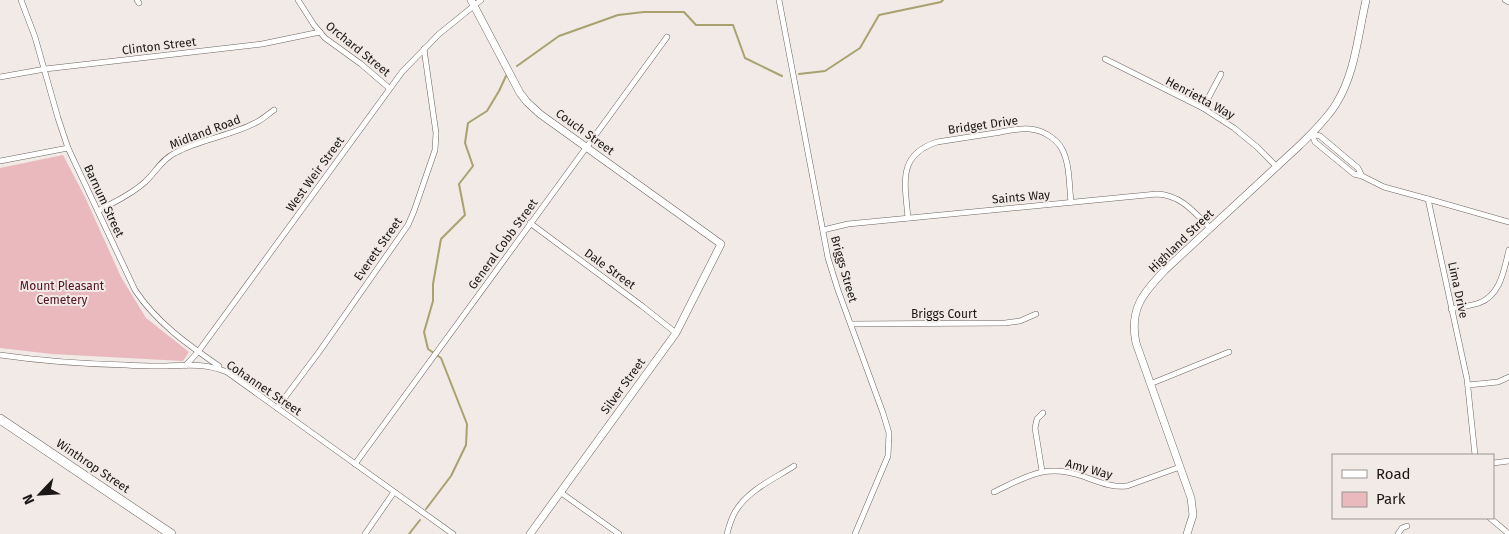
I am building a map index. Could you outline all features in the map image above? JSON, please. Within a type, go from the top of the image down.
[{"type":"highway","name":"Winthrop Street","points":[[0,419],[171,534]]},
{"type":"street","name":"Barnum Street","points":[[21,0],[35,37],[68,148],[130,280],[140,298],[160,321],[198,352],[227,372]]},
{"type":"street","name":"Orchard Street","points":[[298,0],[320,32],[331,43],[361,64],[389,88]]},
{"type":"street","name":"West Weir Street","points":[[186,365],[198,352],[408,64],[472,3],[481,0]]},
{"type":"street","name":"Briggs Street","points":[[779,0],[833,274],[886,421],[889,441],[888,456],[855,534]]},
{"type":"street","name":"Highland Street","points":[[1187,534],[1193,515],[1189,490],[1134,335],[1134,317],[1139,302],[1156,279],[1312,134],[1329,115],[1345,87],[1351,71],[1366,0]]},
{"type":"street","points":[[1505,0],[1509,2]]},
{"type":"street","name":"Couch Street","points":[[472,3],[520,93],[527,102],[540,114],[722,244]]},
{"type":"street","name":"Clinton Street","points":[[0,77],[45,69],[262,44],[320,32]]},
{"type":"street","name":"General Cobb Street","points":[[355,464],[667,37]]},
{"type":"street","name":"Everett Street","points":[[276,408],[398,241],[411,219],[436,142],[424,48]]},
{"type":"street","name":"Henrietta Way","points":[[1106,59],[1203,108],[1234,128],[1277,167]]},
{"type":"street","points":[[1203,108],[1221,74]]},
{"type":"street","name":"Midland Road","points":[[98,210],[137,188],[150,177],[168,156],[175,152],[256,123],[274,110]]},
{"type":"street","name":"Bridget Drive","points":[[908,218],[904,177],[909,162],[917,152],[937,142],[1012,130],[1030,129],[1039,131],[1050,137],[1062,149],[1066,159],[1071,202]]},
{"type":"street","points":[[1312,134],[1320,136],[1358,168],[1362,176],[1384,187],[1509,222]]},
{"type":"street","points":[[0,161],[68,148]]},
{"type":"street","name":"Saints Way","points":[[823,230],[848,224],[1166,194],[1186,204],[1210,228]]},
{"type":"street","name":"Lima Drive","points":[[1428,199],[1468,386],[1476,454]]},
{"type":"street","name":"Dale Street","points":[[530,224],[637,302],[676,333]]},
{"type":"street","name":"Silver Street","points":[[530,534],[676,333],[722,244]]},
{"type":"street","points":[[1451,309],[1479,303],[1494,293],[1500,281],[1509,250]]},
{"type":"street","name":"Briggs Court","points":[[850,324],[1005,323],[1020,321],[1036,314]]},
{"type":"street","points":[[1150,384],[1229,352]]},
{"type":"street","name":"Cohannet Street","points":[[0,355],[96,364],[210,366],[227,372],[453,534]]},
{"type":"street","points":[[1468,386],[1498,382],[1509,377]]},
{"type":"street","points":[[1042,471],[1035,428],[1037,420],[1043,413]]},
{"type":"street","points":[[1494,463],[1509,461]]},
{"type":"street","points":[[727,534],[733,516],[742,502],[756,490],[794,466]]},
{"type":"street","name":"Amy Way","points":[[994,492],[1042,471],[1078,474],[1110,486],[1120,487],[1180,467]]},
{"type":"street","points":[[365,534],[394,492]]},
{"type":"street","points":[[560,492],[619,534]]},
{"type":"street","points":[[1491,519],[1509,534]]},
{"type":"street","points":[[1398,534],[1402,528],[1407,526]]},
{"type":"green space","name":"Mount Pleasant Cemetery","points":[[63,155],[85,197],[121,277],[146,318],[189,352],[183,361],[52,354],[0,348],[0,168]]},
{"type":"waterway","points":[[799,74],[825,71],[860,48],[879,15],[943,0]]},
{"type":"waterway","points":[[517,66],[559,36],[618,15],[644,12],[684,12],[696,25],[733,25],[745,58],[782,76]]},
{"type":"waterway","points":[[426,509],[451,476],[466,445],[467,424],[441,358],[428,349],[424,332],[433,301],[433,284],[441,239],[465,215],[459,184],[473,166],[465,143],[468,123],[487,111],[506,76]]},
{"type":"waterway","points":[[409,534],[420,520]]}]
